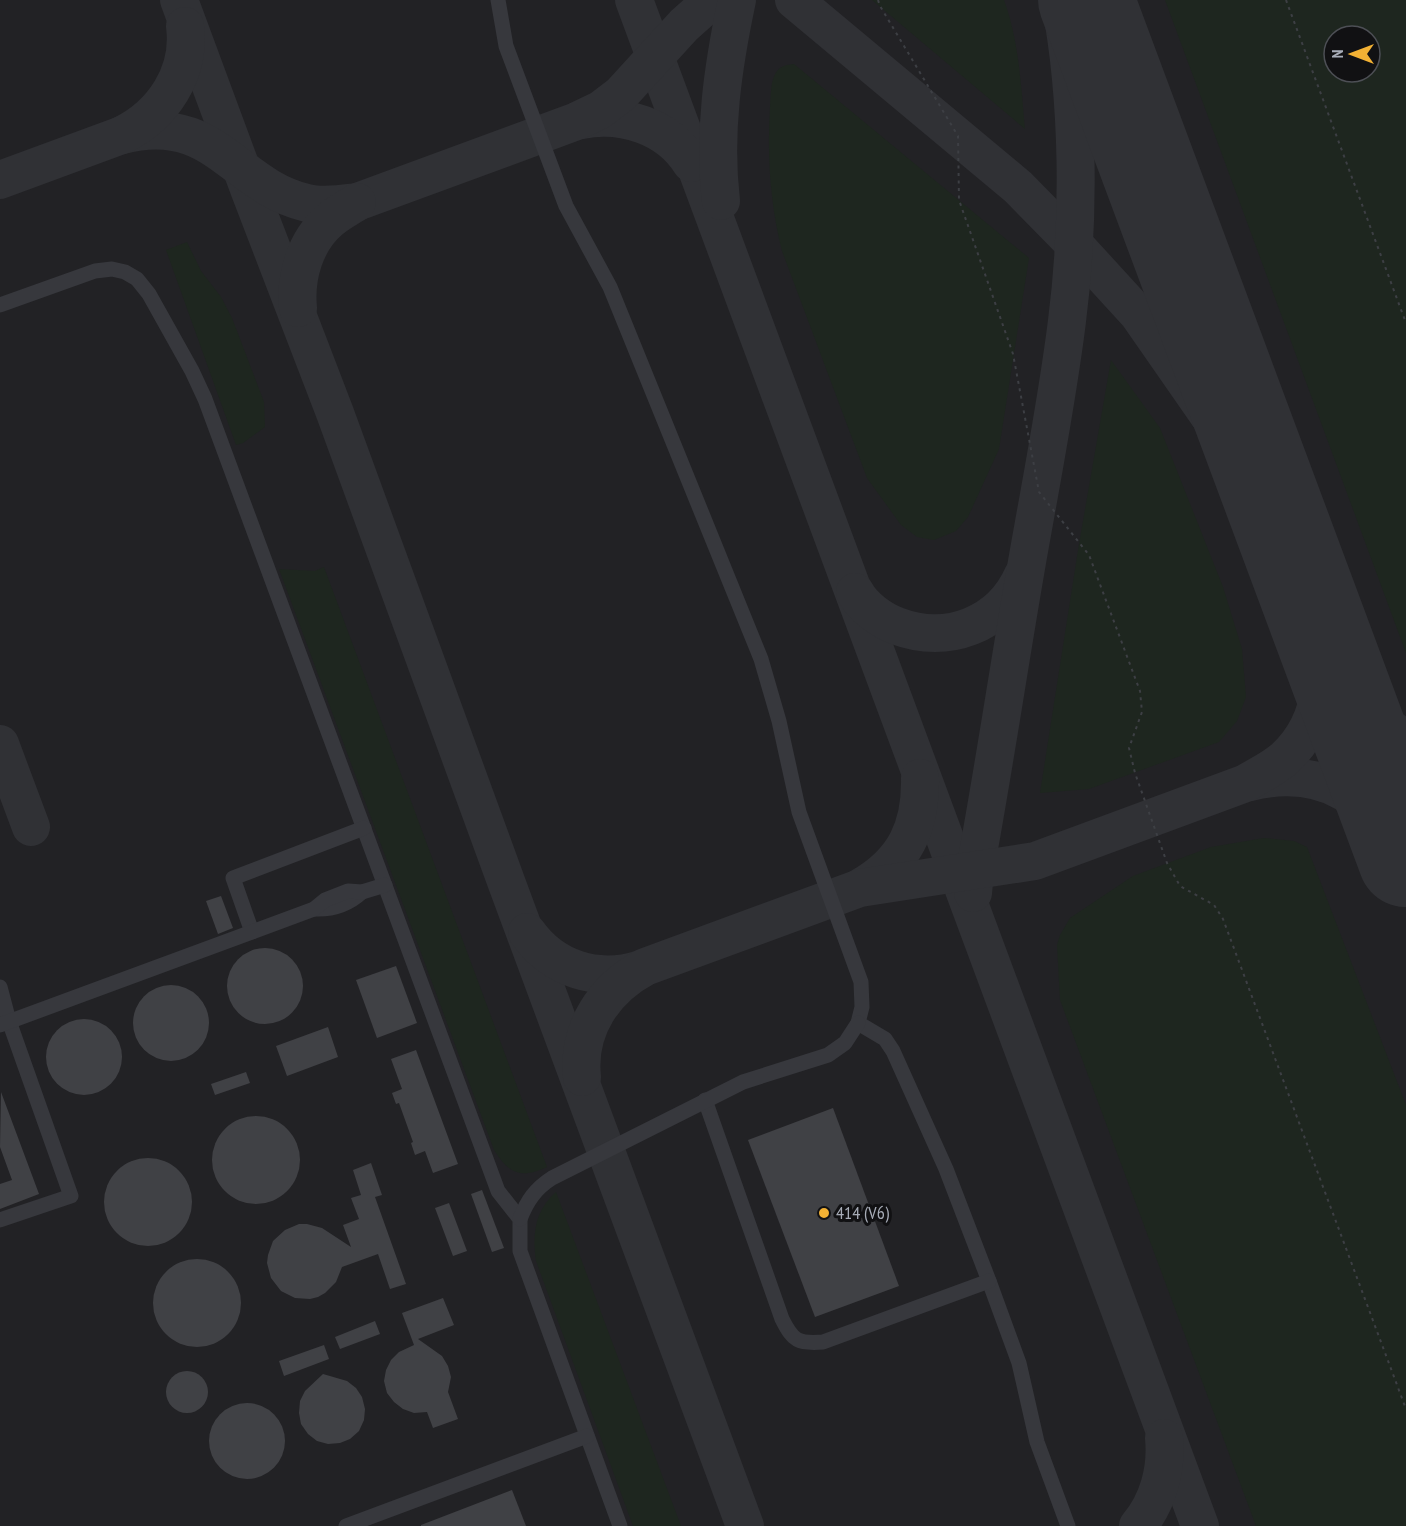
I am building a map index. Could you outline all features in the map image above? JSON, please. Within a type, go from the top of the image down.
[{"type":"lane","points":[[498,0],[506,46],[566,206],[610,287],[761,659],[779,721],[799,812],[861,982],[862,1007],[858,1023],[845,1043],[828,1055],[761,1075],[705,1100],[552,1178],[536,1190],[520,1219],[520,1251],[620,1526]]},
{"type":"lane","points":[[0,306],[95,271],[112,269],[125,272],[137,279],[149,294],[205,399],[498,1191],[520,1219]]},
{"type":"lane","points":[[252,932],[233,878],[364,828]]},
{"type":"lane","points":[[4,1023],[314,909],[325,900],[348,891],[362,892],[385,885]]},
{"type":"lane","points":[[0,987],[4,1023],[71,1196],[0,1220]]},
{"type":"lane","points":[[858,1023],[885,1039],[893,1051],[946,1169],[1019,1363],[1037,1442],[1068,1526]]},
{"type":"lane","points":[[705,1100],[782,1319],[790,1334],[797,1340],[806,1343],[823,1342],[989,1281]]},
{"type":"lane","points":[[346,1526],[587,1436]]},
{"type":"path","points":[[878,0],[958,136],[959,200],[1013,354],[1039,492],[1089,555],[1140,690],[1142,712],[1129,748],[1135,773],[1167,863],[1180,886],[1214,905],[1224,919],[1406,1409]]},
{"type":"path","points":[[1286,0],[1406,323]]},
{"type":"shaded area","points":[[0,0],[1406,0],[1406,1526],[0,1526]]},
{"type":"shaded area","points":[[872,0],[1004,0],[1016,47],[1025,129]]},
{"type":"shaded area","points":[[1165,0],[1406,0],[1406,653]]},
{"type":"shaded area","points":[[794,64],[1029,258],[999,449],[968,517],[956,531],[934,540],[917,537],[901,525],[867,478],[782,251],[770,179],[771,93],[777,71],[783,66]]},
{"type":"shaded area","points":[[187,242],[201,271],[221,297],[232,318],[264,402],[265,427],[243,443],[236,445],[166,250]]},
{"type":"shaded area","points":[[1111,360],[1160,428],[1223,587],[1242,649],[1246,697],[1237,721],[1219,742],[1089,789],[1040,793],[1079,544]]},
{"type":"shaded area","points":[[324,567],[547,1167],[538,1171],[516,1172],[505,1164],[494,1150],[279,569],[315,571]]},
{"type":"shaded area","points":[[1264,838],[1294,841],[1307,847],[1406,1105],[1406,1526],[1256,1526],[1060,1000],[1057,945],[1070,918],[1133,876],[1211,847]]},
{"type":"shaded area","points":[[556,1192],[681,1526],[633,1526],[536,1261],[534,1241],[539,1215]]},
{"type":"building","points":[[221,896],[233,928],[218,934],[206,901]]},
{"type":"building","points":[[265,948],[279,951],[292,959],[300,972],[303,986],[300,1000],[292,1013],[279,1021],[265,1024],[251,1021],[238,1013],[230,1000],[227,986],[230,972],[238,959],[251,951]]},
{"type":"building","points":[[396,966],[417,1023],[377,1038],[356,980]]},
{"type":"building","points":[[171,985],[185,988],[198,996],[206,1009],[209,1023],[206,1037],[198,1050],[185,1058],[171,1061],[157,1058],[144,1050],[136,1037],[133,1023],[136,1009],[144,996],[157,988]]},
{"type":"building","points":[[84,1019],[98,1022],[111,1030],[119,1043],[122,1057],[119,1071],[111,1084],[98,1092],[84,1095],[70,1092],[57,1084],[49,1071],[46,1057],[49,1043],[57,1030],[70,1022]]},
{"type":"building","points":[[328,1027],[338,1057],[287,1076],[276,1046]]},
{"type":"building","points":[[416,1050],[458,1164],[433,1173],[425,1151],[415,1155],[411,1143],[413,1142],[399,1103],[396,1104],[392,1093],[402,1089],[391,1059]]},
{"type":"building","points":[[246,1072],[250,1083],[215,1095],[211,1084]]},
{"type":"building","points":[[1,1092],[39,1194],[0,1209],[0,1184],[12,1180],[0,1147]]},
{"type":"building","name":"414 (V6)","points":[[833,1108],[899,1286],[815,1317],[748,1140]]},
{"type":"building","points":[[256,1116],[273,1119],[287,1129],[297,1143],[300,1160],[297,1177],[287,1191],[273,1201],[256,1204],[239,1201],[225,1191],[215,1177],[212,1160],[215,1143],[225,1129],[239,1119]]},
{"type":"building","points":[[148,1158],[165,1161],[179,1171],[189,1185],[192,1202],[189,1219],[179,1233],[165,1243],[148,1246],[131,1243],[117,1233],[107,1219],[104,1202],[107,1185],[117,1171],[131,1161]]},
{"type":"building","points":[[371,1163],[382,1195],[375,1197],[406,1284],[390,1289],[378,1254],[342,1267],[336,1282],[318,1297],[295,1298],[281,1291],[271,1278],[267,1263],[273,1241],[285,1230],[299,1224],[307,1224],[322,1228],[351,1247],[343,1225],[359,1219],[351,1198],[361,1195],[353,1170]]},
{"type":"building","points":[[482,1190],[504,1248],[492,1252],[471,1194]]},
{"type":"building","points":[[449,1203],[467,1251],[453,1256],[435,1208]]},
{"type":"building","points":[[197,1259],[222,1266],[234,1278],[241,1303],[234,1328],[222,1340],[197,1347],[172,1340],[160,1328],[153,1303],[160,1278],[172,1266]]},
{"type":"building","points":[[443,1298],[454,1325],[418,1339],[442,1356],[448,1366],[451,1377],[448,1392],[458,1419],[433,1428],[427,1412],[414,1413],[394,1402],[387,1393],[384,1381],[391,1360],[399,1352],[414,1345],[402,1313]]},
{"type":"building","points":[[375,1321],[380,1334],[340,1349],[335,1337]]},
{"type":"building","points":[[324,1345],[329,1359],[284,1376],[279,1361]]},
{"type":"building","points":[[187,1371],[202,1377],[208,1392],[202,1407],[187,1413],[172,1407],[166,1392],[172,1377]]},
{"type":"building","points":[[323,1374],[347,1381],[356,1388],[362,1397],[365,1409],[364,1420],[359,1431],[350,1439],[340,1443],[328,1444],[317,1441],[301,1424],[300,1401],[305,1391]]},
{"type":"building","points":[[247,1403],[261,1406],[274,1414],[282,1427],[285,1441],[282,1455],[274,1468],[261,1476],[247,1479],[233,1476],[220,1468],[212,1455],[209,1441],[212,1427],[220,1414],[233,1406]]},
{"type":"building","points":[[512,1490],[526,1526],[421,1526],[421,1525]]},
{"type":"taxiway","points":[[179,0],[335,413],[745,1526]]},
{"type":"taxiway","points":[[634,0],[1200,1526]]},
{"type":"taxiway","points":[[122,135],[154,130],[180,133],[202,141],[260,182],[282,194],[313,204],[332,205],[357,202],[577,121],[600,110],[621,94],[684,25],[712,0]]},
{"type":"taxiway","points":[[721,201],[719,125],[727,50],[737,0]]},
{"type":"taxiway","points":[[794,0],[1018,187],[1138,314],[1218,429],[1307,597]]},
{"type":"taxiway","points":[[973,893],[975,870],[1058,382],[1071,282],[1076,160],[1071,78],[1060,0]]},
{"type":"taxiway","points":[[0,180],[122,135],[137,127],[162,104],[179,76],[186,43],[185,26]]},
{"type":"taxiway","points":[[581,120],[612,118],[643,125],[670,140],[691,163]]},
{"type":"taxiway","points":[[298,308],[300,272],[314,238],[330,220],[357,202]]},
{"type":"taxiway","points":[[855,592],[863,603],[885,620],[916,631],[935,633],[953,631],[987,618],[1001,607],[1023,575]]},
{"type":"taxiway","points":[[582,1077],[584,1043],[596,1012],[617,987],[645,967],[860,888],[1035,861],[1246,783],[1271,768],[1285,758],[1299,742],[1316,708],[1321,670],[1313,611]]},
{"type":"taxiway","points":[[1326,649],[1358,701],[1378,721],[1406,738]]},
{"type":"taxiway","points":[[0,744],[31,827]]},
{"type":"taxiway","points":[[861,887],[889,866],[907,842],[917,812],[920,778]]},
{"type":"taxiway","points":[[1250,782],[1277,778],[1302,778],[1324,783],[1344,792],[1362,805],[1379,822],[1406,865]]},
{"type":"taxiway","points":[[527,932],[550,955],[577,970],[608,974],[641,969]]},
{"type":"taxiway","points":[[1138,1526],[1151,1507],[1160,1485],[1164,1462],[1164,1438]]},
{"type":"runway","points":[[1086,0],[1406,859]]},
{"type":"place","name":"414 (V6)","points":[[824,1213]]}]
